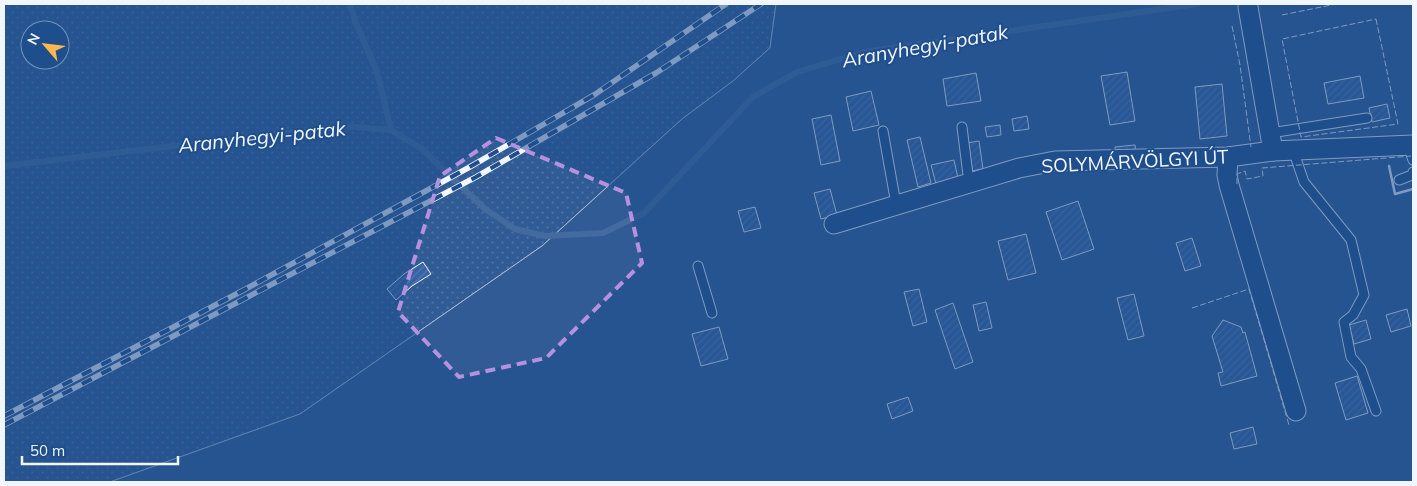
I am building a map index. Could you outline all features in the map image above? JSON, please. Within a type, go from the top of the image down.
[{"type":"street","points":[[1248,7],[1272,142]]},
{"type":"street","name":"SOLYMÁRVÖLGYI ÚT","points":[[834,224],[1020,168],[1055,160],[1228,157],[1272,142],[1293,150],[1412,150]]},
{"type":"street","points":[[1228,157],[1227,176],[1229,185],[1296,411]]},
{"type":"lane","points":[[1272,142],[1367,118]]},
{"type":"lane","points":[[962,127],[969,183]]},
{"type":"lane","points":[[883,131],[896,204]]},
{"type":"lane","points":[[1293,150],[1304,182],[1351,240],[1364,295],[1353,315],[1344,322],[1351,357],[1361,369],[1376,411]]},
{"type":"lane","points":[[1399,180],[1412,175],[1413,172]]},
{"type":"lane","points":[[698,266],[712,313]]},
{"type":"highlighted area","points":[[496,138],[626,193],[642,263],[546,358],[459,377],[398,312],[440,176]]},
{"type":"shaded area","points":[[4,4],[776,4],[770,48],[733,81],[682,119],[542,246],[300,414],[110,482],[4,482]]},
{"type":"shaded area","points":[[776,4],[1413,4],[1413,482],[110,482],[300,414],[542,246],[682,119],[733,81],[770,48]]},
{"type":"building","points":[[1127,72],[1135,121],[1110,125],[1101,76]]},
{"type":"building","points":[[976,73],[981,101],[947,106],[943,79]]},
{"type":"building","points":[[1360,76],[1364,98],[1328,104],[1324,83]]},
{"type":"building","points":[[1222,84],[1227,136],[1200,139],[1195,87]]},
{"type":"building","points":[[871,91],[879,125],[853,131],[846,97]]},
{"type":"building","points":[[1387,104],[1390,118],[1372,122],[1369,108]]},
{"type":"building","points":[[831,115],[840,161],[821,165],[812,119]]},
{"type":"building","points":[[1027,116],[1029,129],[1014,131],[1012,119]]},
{"type":"building","points":[[1000,125],[1001,135],[987,137],[985,127]]},
{"type":"building","points":[[920,137],[931,183],[918,187],[907,140]]},
{"type":"building","points":[[979,141],[983,169],[971,171],[967,143]]},
{"type":"building","points":[[1135,145],[1136,155],[1116,157],[1115,147]]},
{"type":"building","points":[[954,160],[958,178],[936,184],[931,165]]},
{"type":"building","points":[[830,189],[837,215],[821,219],[814,193]]},
{"type":"building","points":[[1078,201],[1094,249],[1062,260],[1046,212]]},
{"type":"building","points":[[755,207],[761,228],[744,232],[738,211]]},
{"type":"building","points":[[1026,234],[1036,273],[1008,280],[998,241]]},
{"type":"building","points":[[1192,238],[1201,266],[1185,271],[1176,243]]},
{"type":"building","points":[[423,262],[431,274],[412,286],[396,300],[387,289],[404,274]]},
{"type":"building","points":[[919,289],[927,322],[913,326],[904,292]]},
{"type":"building","points":[[1134,294],[1144,336],[1128,340],[1117,298]]},
{"type":"building","points":[[986,302],[992,328],[979,331],[973,305]]},
{"type":"building","points":[[953,303],[973,362],[955,369],[935,310]]},
{"type":"building","points":[[1407,309],[1411,326],[1391,332],[1386,315]]},
{"type":"building","points":[[1223,320],[1241,327],[1243,333],[1245,332],[1257,376],[1221,386],[1218,373],[1223,372],[1212,336]]},
{"type":"building","points":[[1366,320],[1371,339],[1354,344],[1349,325]]},
{"type":"building","points":[[719,327],[728,359],[701,366],[692,334]]},
{"type":"building","points":[[1357,376],[1368,413],[1346,420],[1335,383]]},
{"type":"building","points":[[908,397],[913,411],[892,419],[887,404]]},
{"type":"building","points":[[1253,427],[1257,444],[1234,449],[1230,433]]},
{"type":"waterway","points":[[350,4],[355,21],[377,72],[391,130]]},
{"type":"waterway","name":"Aranyhegyi-patak","points":[[4,166],[343,126],[391,130],[422,149],[485,209],[515,229],[545,236],[603,233],[644,213],[753,97],[797,72],[864,52],[1197,4]]},
{"type":"railway","points":[[4,416],[240,292],[468,168],[594,95],[726,4]]},
{"type":"railway","points":[[4,425],[476,177],[656,73],[761,4]]},
{"type":"fence","points":[[1282,15],[1336,4]]},
{"type":"fence","points":[[1376,19],[1398,124],[1301,137],[1282,39],[1376,19]]},
{"type":"fence","points":[[1232,26],[1240,65],[1251,147]]},
{"type":"fence","points":[[1237,184],[1237,174],[1245,171],[1247,179],[1263,176],[1262,168],[1411,156]]},
{"type":"fence","points":[[1192,308],[1249,289],[1289,425]]},
{"type":"wall","points":[[1389,166],[1395,194],[1413,189]]}]
